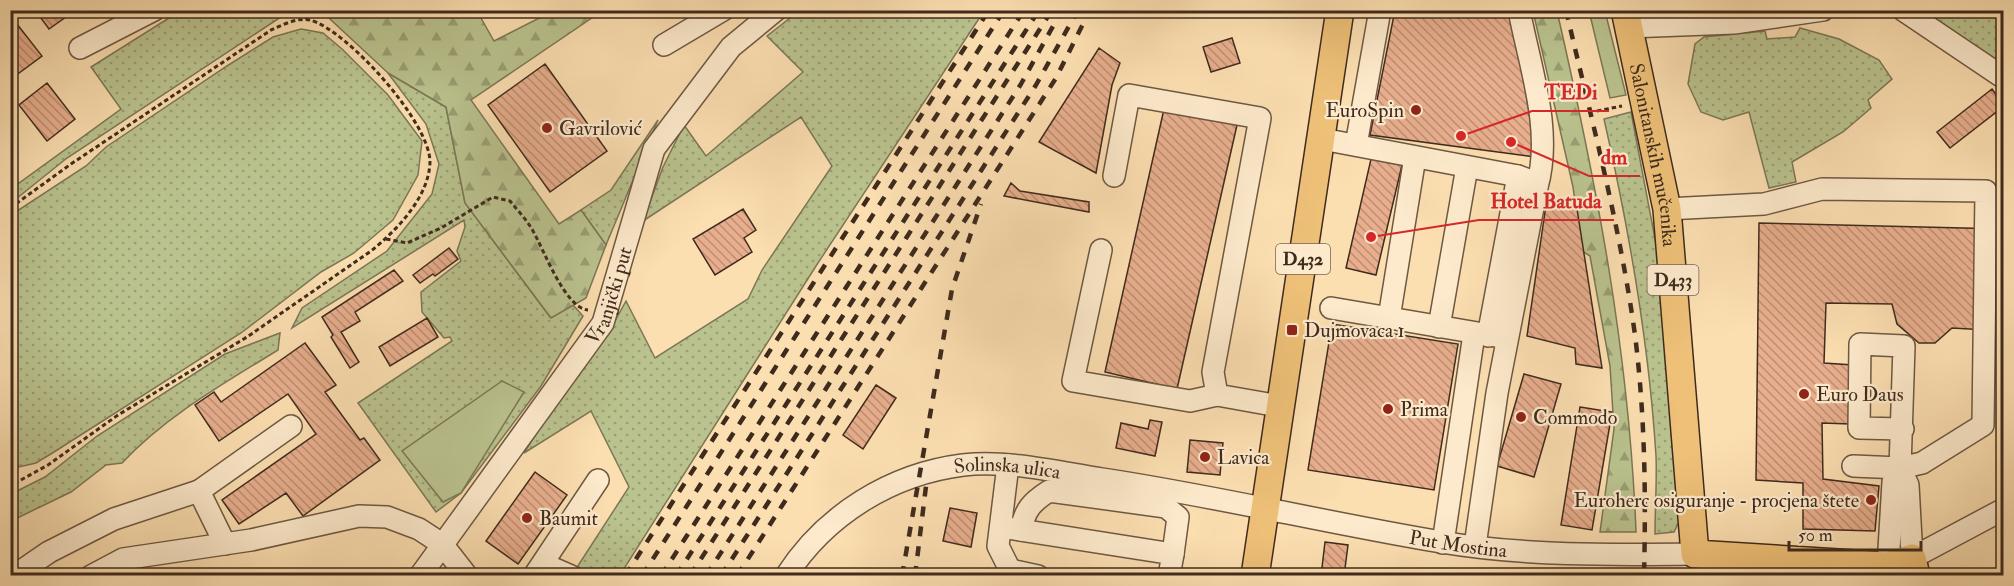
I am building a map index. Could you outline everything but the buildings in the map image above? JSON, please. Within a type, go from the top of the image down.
[{"type":"main road","name":"D432","points":[[1255,576],[1263,507],[1322,139],[1340,10]]},
{"type":"main road","name":"Salonitanskih mučenika","points":[[1627,19],[1668,208],[1695,554]]},
{"type":"main road","name":"Put Mostina","points":[[1695,554],[1902,569]]},
{"type":"street","points":[[80,48],[154,10]]},
{"type":"street","points":[[664,45],[723,10]]},
{"type":"street","name":"Vranjički put","points":[[420,576],[603,323],[654,149],[730,46],[776,10]]},
{"type":"street","points":[[1356,146],[1380,10]]},
{"type":"street","points":[[1475,546],[1490,336],[1543,165],[1545,139],[1519,10]]},
{"type":"street","points":[[1627,19],[1734,23],[1823,10]]},
{"type":"street","points":[[1903,10],[2004,78]]},
{"type":"street","points":[[1113,176],[1129,94],[1260,118],[1213,372],[1217,395]]},
{"type":"street","points":[[1322,139],[1518,176],[1534,182],[1537,187]]},
{"type":"street","points":[[1389,318],[1415,157]]},
{"type":"street","points":[[1439,327],[1467,166]]},
{"type":"street","points":[[1443,543],[1490,336],[1518,176]]},
{"type":"street","points":[[1668,208],[1764,204],[1822,189],[1995,191],[1983,425],[1922,463],[1900,468],[1853,466]]},
{"type":"street","points":[[1101,250],[1073,381],[1190,401],[1217,395],[1279,406]]},
{"type":"street","points":[[1330,308],[1490,336]]},
{"type":"street","points":[[14,576],[49,552],[114,519],[199,491],[291,426]]},
{"type":"street","points":[[1903,429],[1900,468],[1893,482],[1902,569],[2004,509]]},
{"type":"street","name":"Solinska ulica","points":[[786,576],[801,552],[842,513],[880,490],[920,475],[963,465],[1008,465],[1199,493],[1263,507]]},
{"type":"street","points":[[1008,465],[1011,528]]},
{"type":"street","points":[[534,576],[598,480]]},
{"type":"street","points":[[199,491],[225,544]]},
{"type":"street","points":[[1038,576],[1010,570],[998,546],[1032,502],[1049,491],[1166,507],[1178,517],[1169,576]]},
{"type":"street","name":"Put Mostina","points":[[1263,507],[1443,543],[1617,555],[1695,554]]},
{"type":"street","points":[[91,576],[123,559],[225,544],[359,516],[387,517],[419,529],[442,544],[467,576]]},
{"type":"street","points":[[1011,528],[1173,554]]},
{"type":"street","points":[[542,576],[555,569],[571,576]]},
{"type":"path","points":[[300,10],[307,19]]},
{"type":"path","points":[[10,208],[71,164],[271,30],[290,21],[307,19],[324,24],[355,49],[394,91],[419,126],[427,143],[430,161],[426,182],[416,203],[386,238],[247,337],[118,415],[48,465],[13,485],[10,471]]},
{"type":"path","points":[[386,238],[407,243],[441,228],[493,197],[510,201],[532,230],[564,292],[584,310],[606,312]]},
{"type":"green space","points":[[441,10],[453,15],[477,11],[494,41],[553,11],[602,11],[471,100],[559,224],[581,210],[606,245],[586,298],[551,318],[465,203],[446,107],[388,73],[330,19],[326,11]]},
{"type":"green space","points":[[180,11],[290,11],[67,158],[11,203],[11,189],[121,109],[91,67]]},
{"type":"green space","points":[[799,11],[984,11],[816,266],[620,575],[572,575],[629,487],[591,411],[524,453],[551,410],[611,328],[626,301],[655,358],[748,299],[762,270],[832,166],[801,117],[643,221],[663,167],[684,125],[706,156],[803,72],[767,36]]},
{"type":"green space","points":[[1533,11],[1557,11],[1598,205],[1626,399],[1636,532],[1600,532],[1614,429],[1610,366],[1590,256],[1582,251],[1573,187]]},
{"type":"green space","points":[[1589,11],[1605,11],[1626,95],[1610,98]]},
{"type":"green space","points":[[1919,11],[2003,11],[2003,68]]},
{"type":"green space","points":[[1800,28],[1839,39],[1879,60],[1892,79],[1868,100],[1871,108],[1843,132],[1792,162],[1796,182],[1769,188],[1749,112],[1723,120],[1701,112],[1688,84],[1695,44],[1704,37],[1765,31],[1767,39],[1795,37]]},
{"type":"green space","points":[[301,29],[323,33],[342,49],[388,95],[422,141],[418,175],[393,220],[354,253],[321,272],[241,333],[36,463],[19,467],[10,448],[11,215],[86,166],[106,147],[227,66],[273,37]]},
{"type":"green space","points":[[388,73],[446,107],[465,203],[550,317],[573,305],[583,316],[541,386],[461,493],[436,512],[358,403],[452,341],[450,337],[444,338],[422,312],[421,292],[461,261],[457,251],[465,227],[464,220],[292,328],[302,308],[387,251],[432,194],[439,164],[426,124]]},
{"type":"green space","points":[[1631,112],[1662,276],[1680,520],[1674,532],[1655,534],[1656,456],[1643,329],[1630,244],[1604,119]]},
{"type":"green space","points":[[658,120],[606,245],[581,210],[611,190]]},
{"type":"green space","points":[[280,333],[278,350],[176,416],[157,430],[122,463],[106,465],[71,492],[11,521],[11,494],[45,477],[97,436],[225,354]]},
{"type":"green space","points":[[502,381],[524,392],[461,493],[443,502],[402,451]]},
{"type":"railway","points":[[625,576],[989,10]]},
{"type":"railway","points":[[642,576],[1004,10]]},
{"type":"railway","points":[[661,576],[1024,10]]},
{"type":"railway","points":[[676,576],[1039,10]]},
{"type":"railway","points":[[690,576],[1052,10]]},
{"type":"railway","points":[[706,576],[1021,84],[1062,10]]},
{"type":"railway","points":[[721,576],[1036,85],[1078,10]]},
{"type":"railway","points":[[737,576],[1056,78],[1090,10]]},
{"type":"railway","points":[[1566,10],[1613,213],[1635,335],[1644,455],[1644,576]]},
{"type":"railway","points":[[902,576],[952,289],[981,204]]},
{"type":"railway","points":[[915,576],[927,478]]},
{"type":"place","name":"EuroSpin","points":[[1416,110]]},
{"type":"place","name":"Gavrilović","points":[[547,128]]},
{"type":"place","name":"TEDi","points":[[1461,136]]},
{"type":"place","name":"dm","points":[[1511,142]]},
{"type":"place","name":"Hotel Batuda","points":[[1371,237]]},
{"type":"place","name":"Dujmovaca 1","points":[[1292,330]]},
{"type":"place","name":"Euro Daus","points":[[1804,394]]},
{"type":"place","name":"Prima","points":[[1388,409]]},
{"type":"place","name":"Commodo","points":[[1521,417]]},
{"type":"place","name":"Lavica","points":[[1205,457]]},
{"type":"place","name":"Euroherc osiguranje - procjena štete","points":[[1871,500]]},
{"type":"place","name":"Baumit","points":[[527,518]]}]
